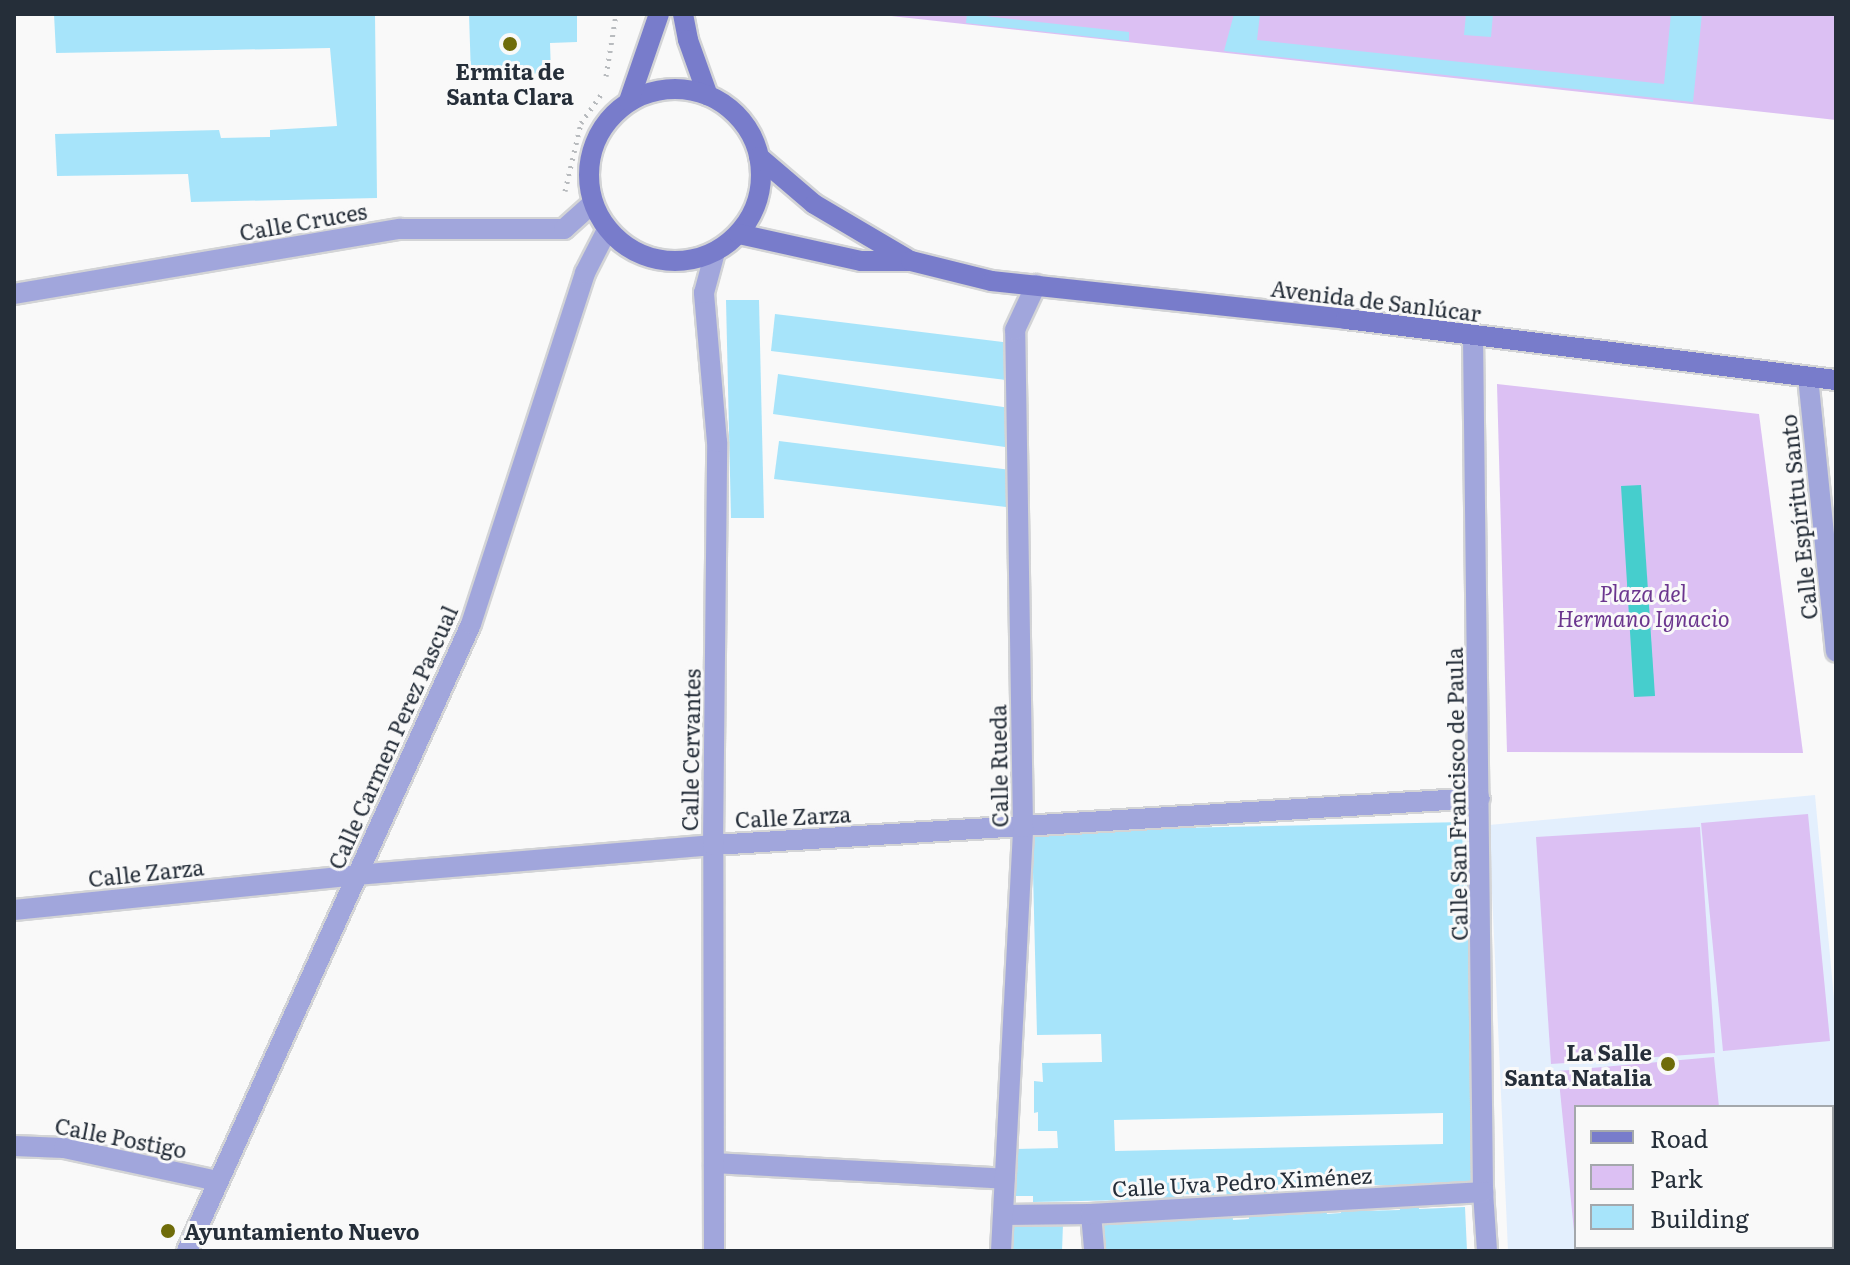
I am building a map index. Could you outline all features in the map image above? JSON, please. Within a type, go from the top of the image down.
[{"type":"main road","points":[[629,101],[659,14]]},
{"type":"main road","points":[[683,14],[688,40],[708,96]]},
{"type":"main road","points":[[682,89],[708,96],[732,110],[745,126],[759,157],[761,184],[754,211],[739,234],[715,252],[687,262],[657,261],[629,250],[607,230],[592,204],[588,174],[593,145],[608,119],[629,101],[654,91],[682,89]]},
{"type":"main road","points":[[759,157],[814,204],[911,261]]},
{"type":"main road","points":[[739,234],[861,261],[911,261]]},
{"type":"main road","name":"Avenida de Sanlúcar","points":[[911,261],[992,281],[1836,380]]},
{"type":"street","name":"Calle Cruces","points":[[14,294],[400,229],[564,229],[592,204]]},
{"type":"street","name":"Calle Carmen Perez Pascual","points":[[187,1251],[471,624],[585,273],[607,230]]},
{"type":"street","name":"Calle Cervantes","points":[[714,1251],[713,845],[717,442],[704,293],[715,252]]},
{"type":"street","name":"Calle Rueda","points":[[1001,1251],[1023,827],[1015,330],[1036,285]]},
{"type":"street","name":"Calle San Francisco de Paula","points":[[1473,336],[1483,1192],[1487,1251]]},
{"type":"street","name":"Calle Espíritu Santo","points":[[1808,377],[1836,652]]},
{"type":"street","name":"Calle Zarza","points":[[14,910],[357,875],[713,845],[1480,798]]},
{"type":"street","name":"Calle Postigo","points":[[14,1146],[64,1148],[218,1181]]},
{"type":"street","points":[[714,1163],[1005,1179]]},
{"type":"street","name":"Calle Uva Pedro Ximénez","points":[[1003,1215],[1091,1214],[1483,1192]]},
{"type":"street","points":[[1091,1214],[1094,1251]]},
{"type":"path","points":[[553,198],[565,195],[581,123],[600,97],[616,14]]},
{"type":"shaded area","name":"La Salle Santa Natalia","points":[[1815,795],[1836,1020],[1836,1251],[1508,1251],[1489,825]]},
{"type":"green space","points":[[873,14],[1836,14],[1836,120]]},
{"type":"green space","name":"Plaza del Hermano Ignacio","points":[[1497,384],[1759,414],[1803,753],[1507,752]]},
{"type":"green space","points":[[1808,814],[1830,1041],[1723,1051],[1701,823]]},
{"type":"green space","points":[[1700,827],[1715,1053],[1551,1064],[1536,837]]},
{"type":"green space","points":[[1714,1057],[1719,1105],[1574,1105],[1574,1231],[1558,1071]]},
{"type":"green space","points":[[1576,1249],[1733,1251],[1576,1251]]},
{"type":"water","points":[[1641,485],[1655,696],[1634,697],[1621,486]]},
{"type":"building","points":[[54,14],[375,14],[377,198],[191,202],[188,174],[57,176],[55,134],[219,130],[221,138],[270,137],[270,130],[337,126],[330,48],[56,53]]},
{"type":"building","name":"Ermita de Santa Clara","points":[[469,14],[577,14],[577,42],[550,43],[551,73],[471,76]]},
{"type":"building","points":[[967,14],[1129,32],[1129,41],[966,23]]},
{"type":"building","points":[[1234,14],[1260,14],[1257,40],[1664,84],[1671,14],[1702,14],[1693,102],[1224,51]]},
{"type":"building","points":[[1466,14],[1493,14],[1491,37],[1464,35]]},
{"type":"building","points":[[726,300],[759,300],[764,518],[731,518]]},
{"type":"building","points":[[775,314],[1011,343],[1006,380],[771,351]]},
{"type":"building","points":[[778,374],[1010,408],[1005,447],[773,414]]},
{"type":"building","points":[[779,441],[1011,470],[1006,507],[774,479]]},
{"type":"building","points":[[1465,822],[1474,1182],[1429,1183],[1429,1187],[1370,1185],[1370,1191],[1348,1191],[1349,1186],[1337,1187],[1337,1193],[1275,1190],[1275,1196],[1255,1197],[1255,1192],[1242,1192],[1243,1198],[1184,1194],[1184,1203],[1162,1203],[1162,1198],[1151,1198],[1151,1206],[1128,1206],[1128,1200],[1033,1202],[1033,1196],[1015,1196],[1014,1149],[1058,1148],[1057,1131],[1038,1131],[1038,1112],[1034,1113],[1034,1081],[1043,1082],[1042,1063],[1102,1062],[1101,1034],[1037,1035],[1032,831]],"holes":[[[1443,1113],[1443,1144],[1115,1151],[1114,1120]]]},
{"type":"building","points":[[1419,1202],[1419,1209],[1465,1207],[1467,1251],[1101,1251],[1099,1224],[1122,1223],[1122,1215],[1144,1214],[1144,1223],[1158,1222],[1158,1214],[1176,1213],[1177,1221],[1215,1219],[1215,1213],[1232,1212],[1233,1220],[1249,1219],[1248,1211],[1266,1210],[1267,1216],[1306,1214],[1305,1210],[1326,1209],[1327,1214],[1341,1213],[1341,1207],[1361,1207],[1361,1211],[1400,1210],[1399,1203]]},
{"type":"building","points":[[1008,1221],[1063,1224],[1062,1251],[1007,1251]]},
{"type":"place","name":"Ermita de Santa Clara","points":[[510,44]]},
{"type":"place","name":"La Salle Santa Natalia","points":[[1668,1064]]},
{"type":"place","name":"Ayuntamiento Nuevo","points":[[168,1231]]}]
